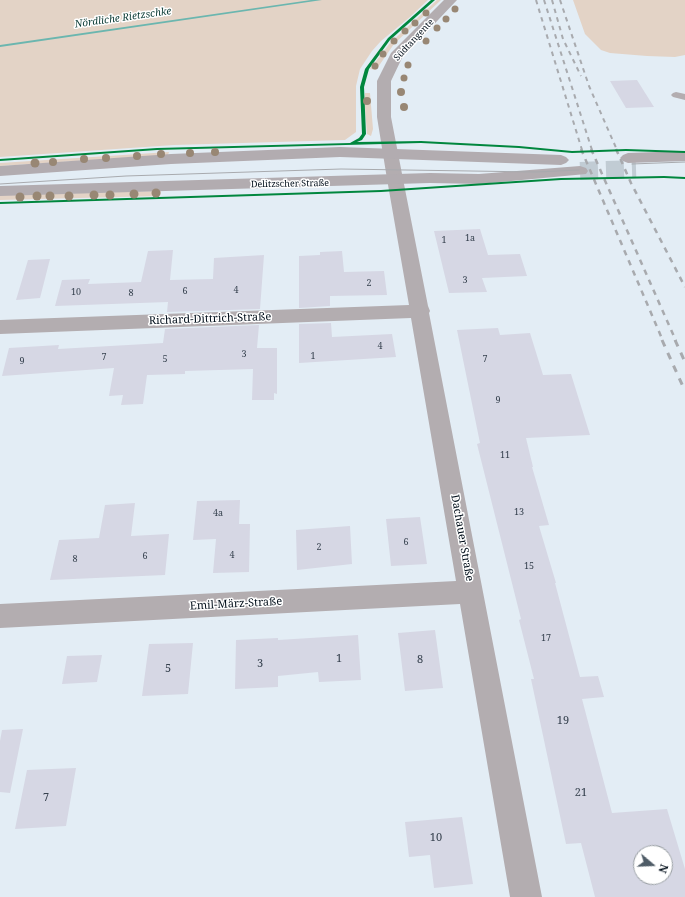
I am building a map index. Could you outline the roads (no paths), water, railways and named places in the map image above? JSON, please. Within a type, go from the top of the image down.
[{"type":"main road","name":"Delitzscher Straße","points":[[0,171],[171,159],[340,152],[390,153],[578,165],[479,179],[395,179],[342,182],[0,191]]},
{"type":"main road","points":[[685,156],[632,164],[685,170]]},
{"type":"street","name":"Südtangente","points":[[395,179],[390,153],[383,95],[384,80],[389,68],[404,47],[451,0]]},
{"type":"street","name":"Dachauer Straße","points":[[395,179],[526,897]]},
{"type":"street","name":"Richard-Dittrich-Straße","points":[[0,327],[420,311]]},
{"type":"street","name":"Emil-März-Straße","points":[[0,616],[471,592]]},
{"type":"waterway","name":"Nördliche Rietzschke","points":[[0,46],[320,0]]},
{"type":"tunnel","points":[[580,171],[636,169]]},
{"type":"tram line","points":[[632,164],[685,162]]},
{"type":"tram line","points":[[0,184],[126,176],[341,169],[536,172],[579,170]]},
{"type":"railway","points":[[536,0],[582,150]]},
{"type":"railway","points":[[544,0],[592,150]]},
{"type":"railway","points":[[552,0],[563,39],[581,76]]},
{"type":"railway","points":[[560,0],[589,86],[617,150]]},
{"type":"railway","points":[[581,149],[663,341]]},
{"type":"railway","points":[[591,149],[676,341]]},
{"type":"railway","points":[[616,149],[631,183],[685,287]]},
{"type":"railway","points":[[662,340],[685,391]]},
{"type":"railway","points":[[675,340],[685,362]]}]
